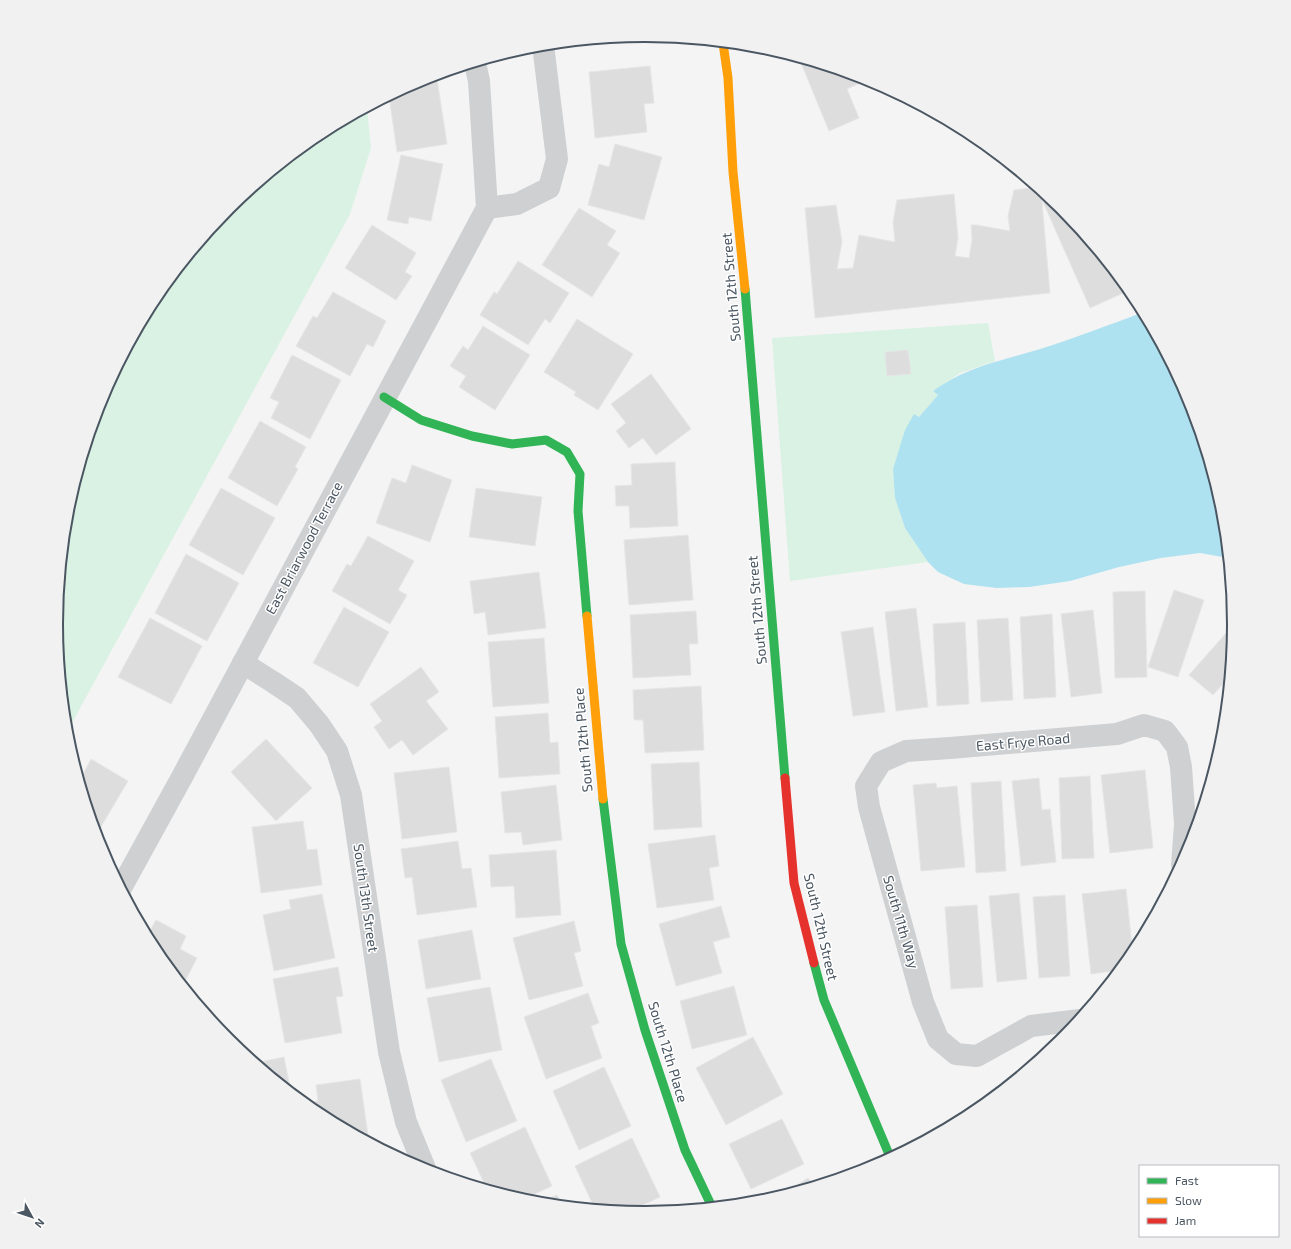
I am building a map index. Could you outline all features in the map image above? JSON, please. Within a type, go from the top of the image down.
[{"type":"street","name":"South 12th Street","points":[[724,47],[728,78],[734,172],[742,248],[794,884],[824,1000],[889,1154]]},
{"type":"street","points":[[477,67],[479,81],[486,208],[517,204],[549,188],[557,159],[544,51]]},
{"type":"street","name":"East Briarwood Terrace","points":[[124,883],[243,664],[486,208]]},
{"type":"street","name":"South 12th Place","points":[[384,398],[421,420],[472,436],[512,444],[546,440],[567,452],[580,474],[578,511],[592,677],[603,802],[621,944],[645,1030],[685,1150],[710,1203]]},
{"type":"street","name":"South 13th Street","points":[[243,664],[297,698],[319,724],[337,751],[351,795],[389,1052],[406,1122],[418,1161]]},
{"type":"street","name":"East Frye Road","points":[[881,762],[906,751],[1117,734],[1144,725],[1165,731],[1177,747],[1182,767],[1185,824],[1183,849]]},
{"type":"street","name":"South 11th Way","points":[[881,762],[866,786],[868,807],[923,1002],[938,1039],[956,1054],[977,1056],[1031,1026],[1071,1021]]},
{"type":"green space","points":[[367,113],[371,148],[350,214],[72,723],[64,663],[63,624],[64,586],[74,511],[94,437],[107,402],[141,333],[183,270],[208,240],[234,213],[261,187],[291,162],[322,140]]},
{"type":"green space","points":[[988,323],[995,361],[960,373],[933,391],[938,395],[919,417],[914,414],[893,469],[895,498],[905,528],[928,562],[790,581],[772,338]]},
{"type":"water","points":[[1138,314],[1168,367],[1184,402],[1197,437],[1217,511],[1224,557],[1200,553],[1161,558],[1119,567],[1070,581],[1029,587],[997,588],[964,584],[938,572],[928,562],[905,528],[895,498],[893,469],[905,430],[914,414],[919,417],[938,395],[933,391],[958,376],[983,366],[1064,341]]},
{"type":"building","points":[[801,64],[860,83],[847,89],[859,118],[829,131]]},
{"type":"building","points":[[650,66],[654,103],[644,104],[647,132],[595,138],[589,72]]},
{"type":"building","points":[[437,81],[447,144],[397,152],[390,101]]},
{"type":"building","points":[[615,144],[662,157],[644,220],[588,205],[599,164],[609,167]]},
{"type":"building","points":[[401,155],[443,164],[431,221],[409,217],[408,224],[387,220]]},
{"type":"building","points":[[1031,188],[1042,198],[1050,293],[815,318],[805,208],[836,205],[842,242],[837,269],[853,268],[859,235],[895,242],[893,222],[897,200],[954,194],[958,238],[955,256],[969,258],[972,240],[971,225],[1010,231],[1008,216],[1014,190]]},
{"type":"building","points":[[1045,201],[1083,240],[1108,270],[1124,293],[1090,308],[1043,202]]},
{"type":"building","points":[[579,208],[616,231],[607,245],[620,253],[592,297],[542,265]]},
{"type":"building","points":[[372,225],[416,253],[405,272],[412,276],[396,300],[345,268]]},
{"type":"building","points":[[518,261],[569,293],[550,323],[545,319],[528,345],[480,315],[494,292],[497,294]]},
{"type":"building","points":[[333,292],[386,321],[373,347],[367,344],[350,376],[296,346],[313,316],[317,318]]},
{"type":"building","points":[[577,319],[633,354],[598,410],[574,395],[576,392],[544,372]]},
{"type":"building","points":[[483,326],[530,355],[495,410],[459,387],[466,376],[450,366],[463,346],[468,350]]},
{"type":"building","points":[[908,350],[911,374],[887,376],[885,352]]},
{"type":"building","points":[[292,355],[341,380],[310,439],[271,418],[279,402],[270,398]]},
{"type":"building","points":[[651,374],[691,429],[656,455],[643,438],[629,448],[616,431],[626,423],[611,404]]},
{"type":"building","points":[[260,421],[306,447],[295,467],[298,469],[277,506],[228,478]]},
{"type":"building","points":[[675,462],[678,526],[630,528],[629,506],[616,506],[615,486],[632,485],[631,464]]},
{"type":"building","points":[[412,465],[452,480],[430,542],[376,523],[392,478],[406,483]]},
{"type":"building","points":[[221,488],[275,518],[243,575],[189,545]]},
{"type":"building","points":[[476,488],[542,497],[535,546],[469,537]]},
{"type":"building","points":[[688,535],[693,600],[629,605],[624,540]]},
{"type":"building","points":[[368,536],[414,561],[398,590],[407,595],[390,624],[332,591],[347,564],[351,566]]},
{"type":"building","points":[[186,554],[239,583],[207,641],[155,613]]},
{"type":"building","points":[[539,572],[546,628],[488,635],[485,612],[474,614],[470,581]]},
{"type":"building","points":[[1174,590],[1204,600],[1178,677],[1148,667]]},
{"type":"building","points":[[1145,591],[1147,677],[1115,678],[1113,592]]},
{"type":"building","points":[[344,607],[389,632],[358,687],[313,663]]},
{"type":"building","points":[[916,608],[928,707],[896,711],[885,612]]},
{"type":"building","points":[[1093,610],[1102,693],[1071,697],[1061,614]]},
{"type":"building","points":[[696,611],[698,644],[689,644],[691,675],[633,678],[630,615]]},
{"type":"building","points":[[1052,614],[1056,697],[1024,699],[1020,617]]},
{"type":"building","points":[[150,618],[202,646],[171,704],[118,677]]},
{"type":"building","points":[[1008,618],[1013,700],[981,702],[977,620]]},
{"type":"building","points":[[965,622],[969,704],[937,706],[933,624]]},
{"type":"building","points":[[873,627],[885,712],[853,716],[841,632]]},
{"type":"building","points":[[1228,631],[1225,682],[1213,695],[1189,675]]},
{"type":"building","points":[[544,638],[549,703],[493,707],[488,642]]},
{"type":"building","points":[[421,667],[439,692],[426,701],[448,729],[413,755],[402,740],[389,749],[374,727],[382,721],[370,704]]},
{"type":"building","points":[[701,686],[704,750],[645,753],[643,720],[634,720],[633,690]]},
{"type":"building","points":[[548,713],[550,743],[558,742],[560,774],[499,778],[495,717]]},
{"type":"building","points":[[266,739],[312,788],[276,821],[231,772]]},
{"type":"building","points":[[91,759],[128,781],[100,828],[94,812],[83,775]]},
{"type":"building","points":[[699,762],[702,827],[654,830],[651,764]]},
{"type":"building","points":[[449,767],[457,832],[402,839],[394,773]]},
{"type":"building","points":[[1145,770],[1153,848],[1110,853],[1101,775]]},
{"type":"building","points":[[1090,776],[1094,858],[1062,859],[1059,778]]},
{"type":"building","points":[[1039,778],[1042,810],[1050,809],[1056,862],[1021,866],[1012,781]]},
{"type":"building","points":[[1001,781],[1006,871],[976,873],[971,783]]},
{"type":"building","points":[[936,783],[937,788],[957,786],[965,867],[921,871],[913,785]]},
{"type":"building","points":[[556,785],[562,840],[523,845],[521,832],[505,833],[501,792]]},
{"type":"building","points":[[303,821],[307,850],[317,849],[322,885],[261,893],[252,827]]},
{"type":"building","points":[[715,835],[719,866],[709,868],[714,900],[657,908],[648,844]]},
{"type":"building","points":[[458,841],[462,869],[471,868],[477,907],[417,915],[412,877],[405,878],[401,849]]},
{"type":"building","points":[[556,850],[561,915],[516,918],[514,886],[491,887],[489,855]]},
{"type":"building","points":[[1126,889],[1132,945],[1114,971],[1091,974],[1082,894]]},
{"type":"building","points":[[1019,893],[1027,979],[997,982],[989,896]]},
{"type":"building","points":[[322,894],[335,958],[274,971],[263,915],[291,909],[289,900]]},
{"type":"building","points":[[1065,895],[1070,976],[1039,978],[1033,897]]},
{"type":"building","points":[[977,905],[983,987],[951,989],[945,907]]},
{"type":"building","points":[[721,906],[730,937],[713,942],[722,973],[676,986],[659,924]]},
{"type":"building","points":[[156,920],[186,936],[180,949],[197,958],[185,981],[161,948],[150,931]]},
{"type":"building","points":[[574,921],[581,951],[574,953],[583,986],[529,1000],[513,938]]},
{"type":"building","points":[[472,930],[481,979],[426,989],[418,940]]},
{"type":"building","points":[[338,967],[343,996],[336,997],[342,1033],[285,1043],[273,979]]},
{"type":"building","points":[[734,986],[747,1035],[692,1049],[680,1001]]},
{"type":"building","points":[[490,987],[502,1050],[439,1062],[427,998]]},
{"type":"building","points":[[588,993],[599,1023],[591,1026],[602,1058],[546,1079],[524,1017]]},
{"type":"building","points":[[753,1037],[783,1094],[726,1125],[696,1068]]},
{"type":"building","points":[[284,1057],[290,1086],[261,1062]]},
{"type":"building","points":[[491,1059],[517,1121],[466,1142],[441,1080]]},
{"type":"building","points":[[604,1067],[631,1126],[579,1150],[553,1091]]},
{"type":"building","points":[[360,1079],[368,1135],[354,1129],[312,1102],[318,1101],[316,1085]]},
{"type":"building","points":[[782,1119],[804,1164],[751,1189],[729,1144]]},
{"type":"building","points":[[525,1127],[552,1186],[531,1196],[485,1184],[470,1153]]},
{"type":"building","points":[[632,1138],[660,1197],[639,1207],[593,1205],[575,1166]]},
{"type":"building","points":[[808,1178],[811,1182],[796,1187],[793,1188]]},
{"type":"building","points":[[557,1195],[559,1200],[549,1199]]},
{"type":"traffic: fast","points":[[745,289],[785,778]]},
{"type":"traffic: fast","points":[[384,397],[421,420],[472,436],[512,444],[546,440],[567,452],[580,474],[578,511],[587,616]]},
{"type":"traffic: fast","points":[[603,799],[621,944],[645,1030],[685,1150],[710,1203]]},
{"type":"traffic: fast","points":[[814,963],[824,1000],[889,1154]]},
{"type":"traffic: slow","points":[[724,47],[728,78],[733,172],[745,289]]},
{"type":"traffic: slow","points":[[587,616],[603,799]]},
{"type":"traffic: jam","points":[[785,778],[794,883],[814,963]]}]
